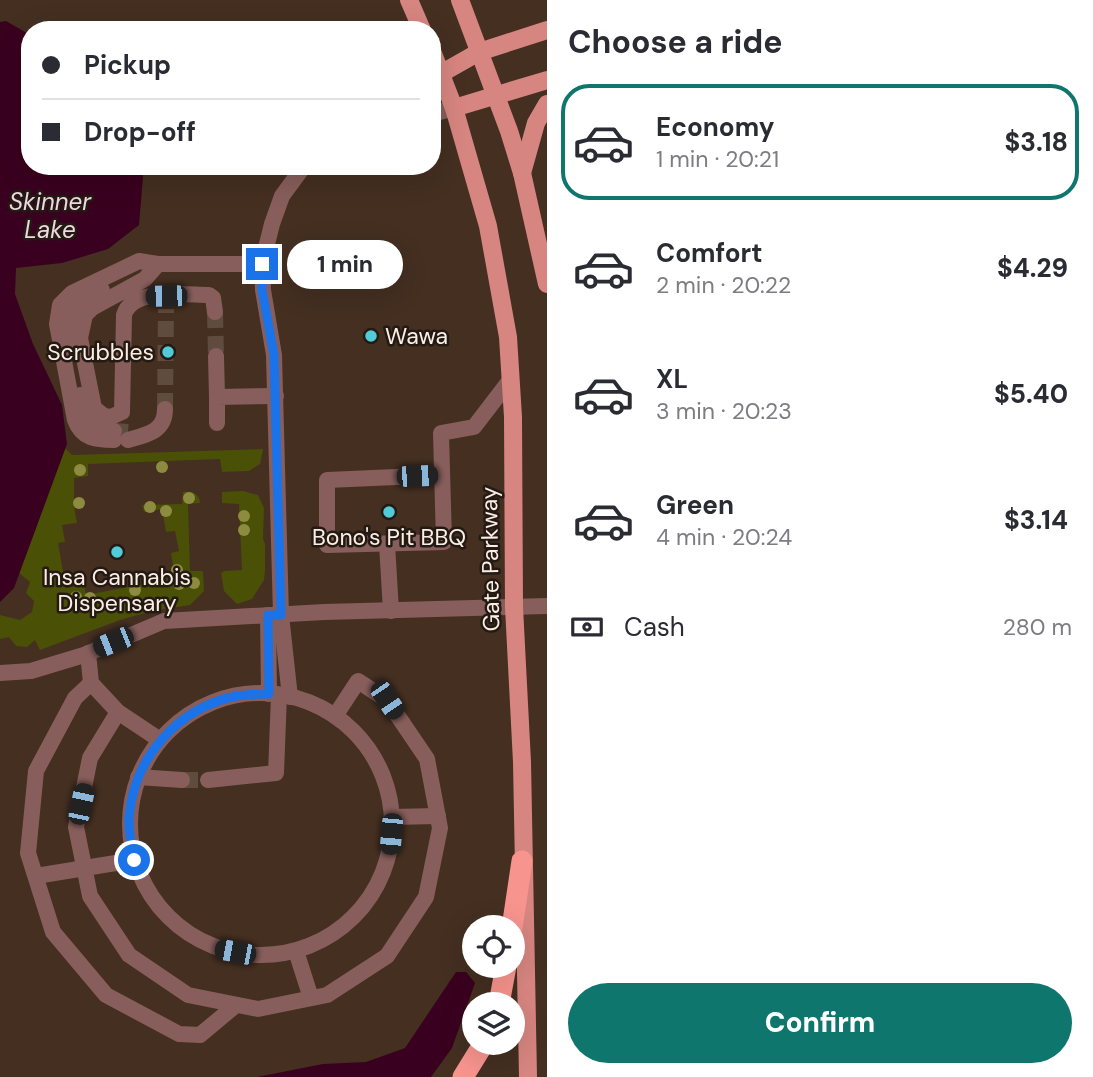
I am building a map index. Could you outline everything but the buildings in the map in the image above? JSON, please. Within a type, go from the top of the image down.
[{"type":"highway","points":[[514,915],[522,861]]},
{"type":"highway","points":[[463,1077],[477,1055]]},
{"type":"main road","points":[[409,0],[418,21]]},
{"type":"main road","points":[[460,0],[522,173],[547,284]]},
{"type":"main road","points":[[441,73],[479,52],[547,30]]},
{"type":"main road","points":[[454,108],[547,80]]},
{"type":"main road","name":"Gate Parkway","points":[[441,83],[454,108],[488,226],[508,337],[513,417],[514,607],[522,762],[528,1077]]},
{"type":"main road","points":[[522,173],[536,123],[547,104]]},
{"type":"street","points":[[441,112],[454,108]]},
{"type":"street","points":[[208,780],[276,773],[279,695],[275,615],[276,396],[274,355],[262,290],[262,264],[282,196],[297,175]]},
{"type":"street","points":[[165,409],[165,417],[152,433],[95,439],[78,429],[57,324],[60,306],[72,293],[139,261],[158,264],[262,264]]},
{"type":"street","points":[[158,264],[145,279],[92,308],[81,325],[80,338],[94,408],[104,416],[111,417],[122,412],[126,308],[141,296],[166,302],[208,295],[214,298],[215,312]]},
{"type":"street","points":[[216,364],[217,423]]},
{"type":"street","points":[[442,475],[327,480],[327,545],[444,542],[441,433],[474,427],[510,380]]},
{"type":"street","points":[[217,397],[276,396]]},
{"type":"street","points":[[341,480],[349,485],[425,482],[433,491],[433,526],[429,536],[368,539],[360,544]]},
{"type":"street","points":[[387,544],[391,611]]},
{"type":"street","points":[[0,673],[30,671],[88,653],[164,621],[547,606]]},
{"type":"street","points":[[88,653],[91,683],[118,712],[160,740]]},
{"type":"street","points":[[118,712],[90,758],[76,827],[90,896],[129,955],[188,995],[258,1009],[327,995],[387,956],[426,897],[440,828],[427,758],[387,700],[358,681],[335,716]]},
{"type":"street","points":[[91,683],[75,698],[36,771],[28,853],[53,932],[106,995],[179,1034],[200,1035],[236,1005]]},
{"type":"street","points":[[238,695],[279,695],[313,704],[335,716],[364,743],[384,778],[392,817],[390,852],[377,885],[364,905],[329,937],[296,951],[256,956],[215,948],[179,928],[151,898],[134,860],[129,818],[138,777],[160,740],[182,719],[209,704],[238,695]]},
{"type":"street","points":[[138,777],[182,780]]},
{"type":"street","points":[[392,817],[438,816]]},
{"type":"street","points":[[36,876],[134,860]]},
{"type":"street","points":[[296,951],[311,998]]},
{"type":"green space","points":[[61,444],[72,455],[263,449],[260,464],[249,471],[222,472],[220,459],[88,464],[88,476],[74,478],[77,523],[62,525],[65,542],[58,543],[66,588],[84,585],[86,595],[175,578],[171,553],[179,551],[175,531],[166,532],[162,509],[144,512],[142,505],[182,504],[183,492],[186,492],[195,493],[200,500],[200,503],[188,504],[190,571],[203,571],[204,591],[190,605],[120,620],[40,650],[35,640],[27,647],[16,646],[9,637],[0,639],[0,615],[20,620],[32,612],[34,601],[26,593],[30,582],[19,573],[43,508]]},
{"type":"green space","points":[[243,491],[258,495],[264,508],[265,571],[264,580],[252,599],[237,604],[224,591],[221,573],[242,570],[239,504],[222,503],[222,492]]},
{"type":"water","name":"Skinner Lake","points":[[6,21],[21,30],[21,175],[143,177],[139,225],[108,249],[62,263],[16,268],[15,294],[33,344],[62,405],[67,444],[14,588],[0,602],[0,22]]},
{"type":"water","points":[[456,972],[462,972],[462,978],[471,978],[475,983],[472,992],[462,992],[462,1020],[452,1048],[431,1077],[257,1077],[323,1064],[366,1062],[405,1048]]},
{"type":"tunnel","points":[[165,409],[166,309]]},
{"type":"tunnel","points":[[215,312],[216,356]]},
{"type":"tunnel","points":[[114,431],[128,432]]},
{"type":"tunnel","points":[[182,780],[208,780]]},
{"type":"place","name":"Wawa","points":[[371,336]]},
{"type":"place","name":"Scrubbles","points":[[168,352]]},
{"type":"place","name":"Bono's Pit BBQ","points":[[389,512]]},
{"type":"place","name":"Insa Cannabis Dispensary","points":[[117,552]]},
{"type":"route","points":[[134,860],[129,818],[138,777],[160,740],[182,719],[209,704],[238,695],[269,694],[268,615],[281,615],[274,355],[262,290],[262,264]]}]
